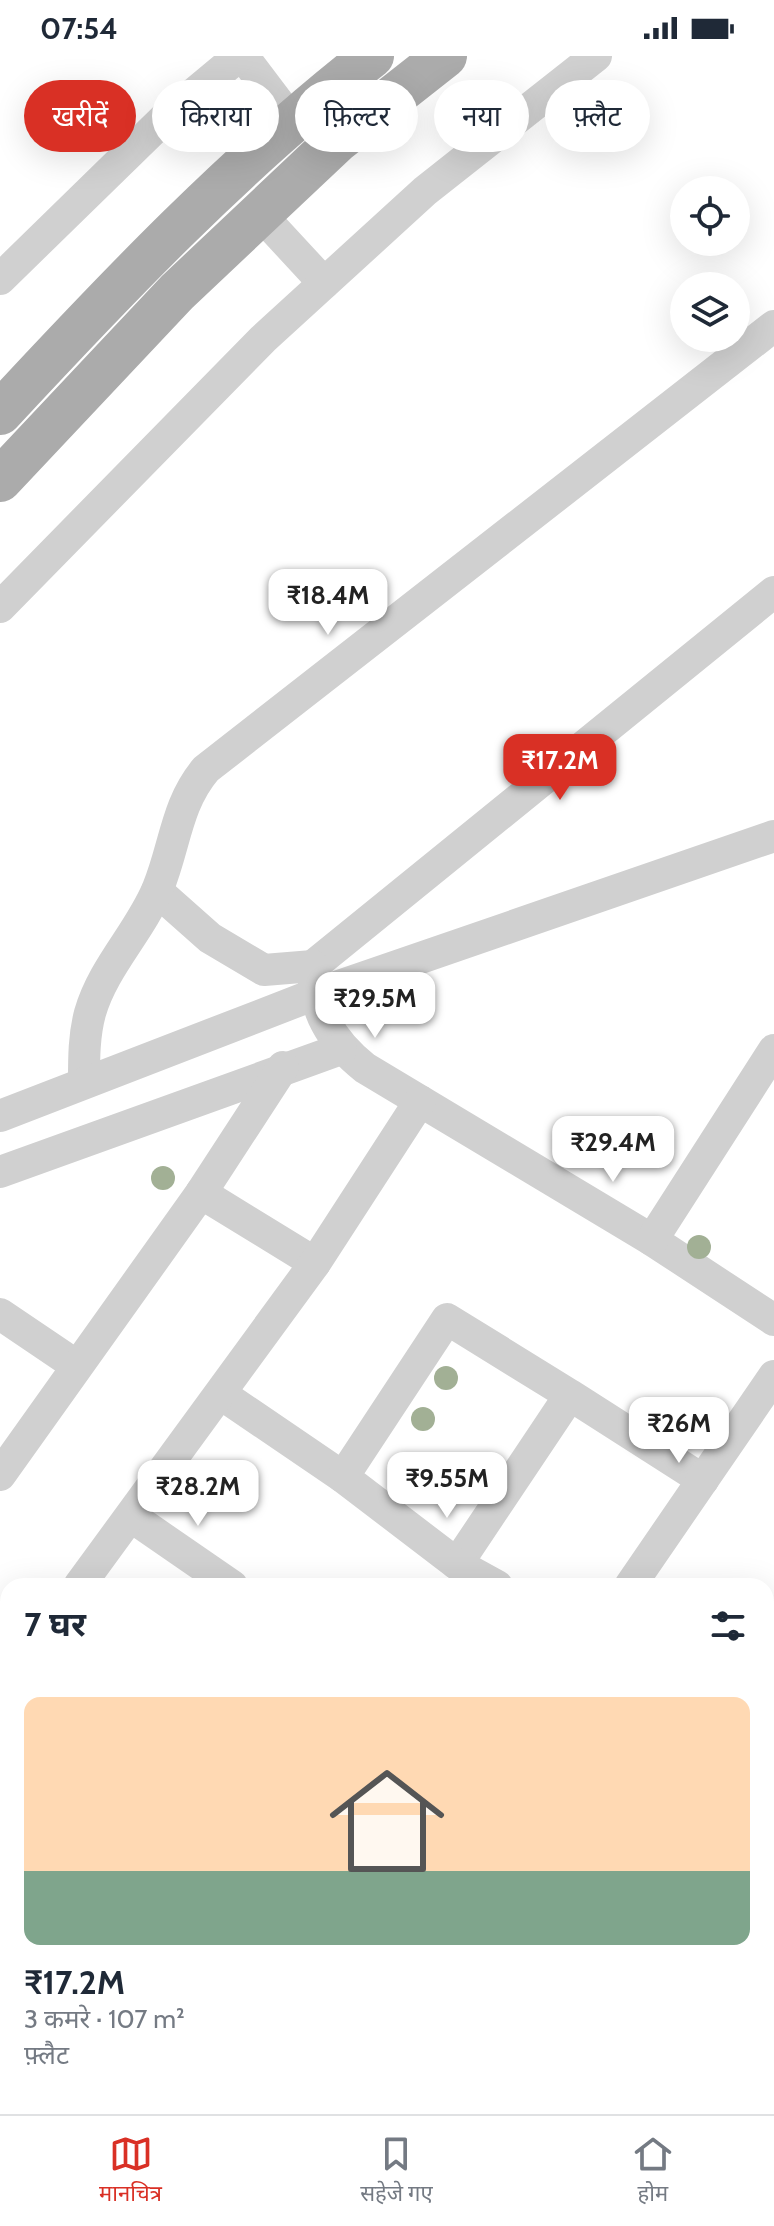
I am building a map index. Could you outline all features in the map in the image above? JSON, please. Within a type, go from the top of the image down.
[{"type":"main road","points":[[46,430],[7,406],[145,259],[292,121],[372,56]]},
{"type":"main road","points":[[0,480],[177,292],[337,141],[445,56]]},
{"type":"street","points":[[0,279],[167,116],[241,56],[292,121]]},
{"type":"street","points":[[0,607],[263,339],[425,191],[596,56]]},
{"type":"street","points":[[260,214],[324,283]]},
{"type":"street","points":[[84,1081],[85,1036],[91,1011],[102,985],[157,891],[189,789],[206,769],[774,326]]},
{"type":"street","points":[[313,980],[774,592]]},
{"type":"street","points":[[0,1116],[313,980],[774,836]]},
{"type":"street","points":[[157,891],[210,938],[264,970],[313,980]]},
{"type":"street","points":[[313,980],[341,1049],[365,1068],[652,1240],[774,1320]]},
{"type":"street","points":[[0,1172],[283,1067],[341,1049]]},
{"type":"street","points":[[652,1240],[764,1087],[774,1050]]},
{"type":"street","points":[[4,1462],[201,1193],[283,1067]]},
{"type":"street","points":[[85,1578],[315,1263],[420,1101]]},
{"type":"street","points":[[201,1193],[315,1263]]},
{"type":"street","points":[[0,1314],[77,1366]]},
{"type":"street","points":[[343,1477],[447,1319],[703,1480]]},
{"type":"street","points":[[636,1578],[774,1376]]},
{"type":"street","points":[[221,1394],[343,1477],[457,1564],[482,1578]]},
{"type":"street","points":[[457,1564],[570,1395]]},
{"type":"street","points":[[132,1517],[220,1578]]}]
